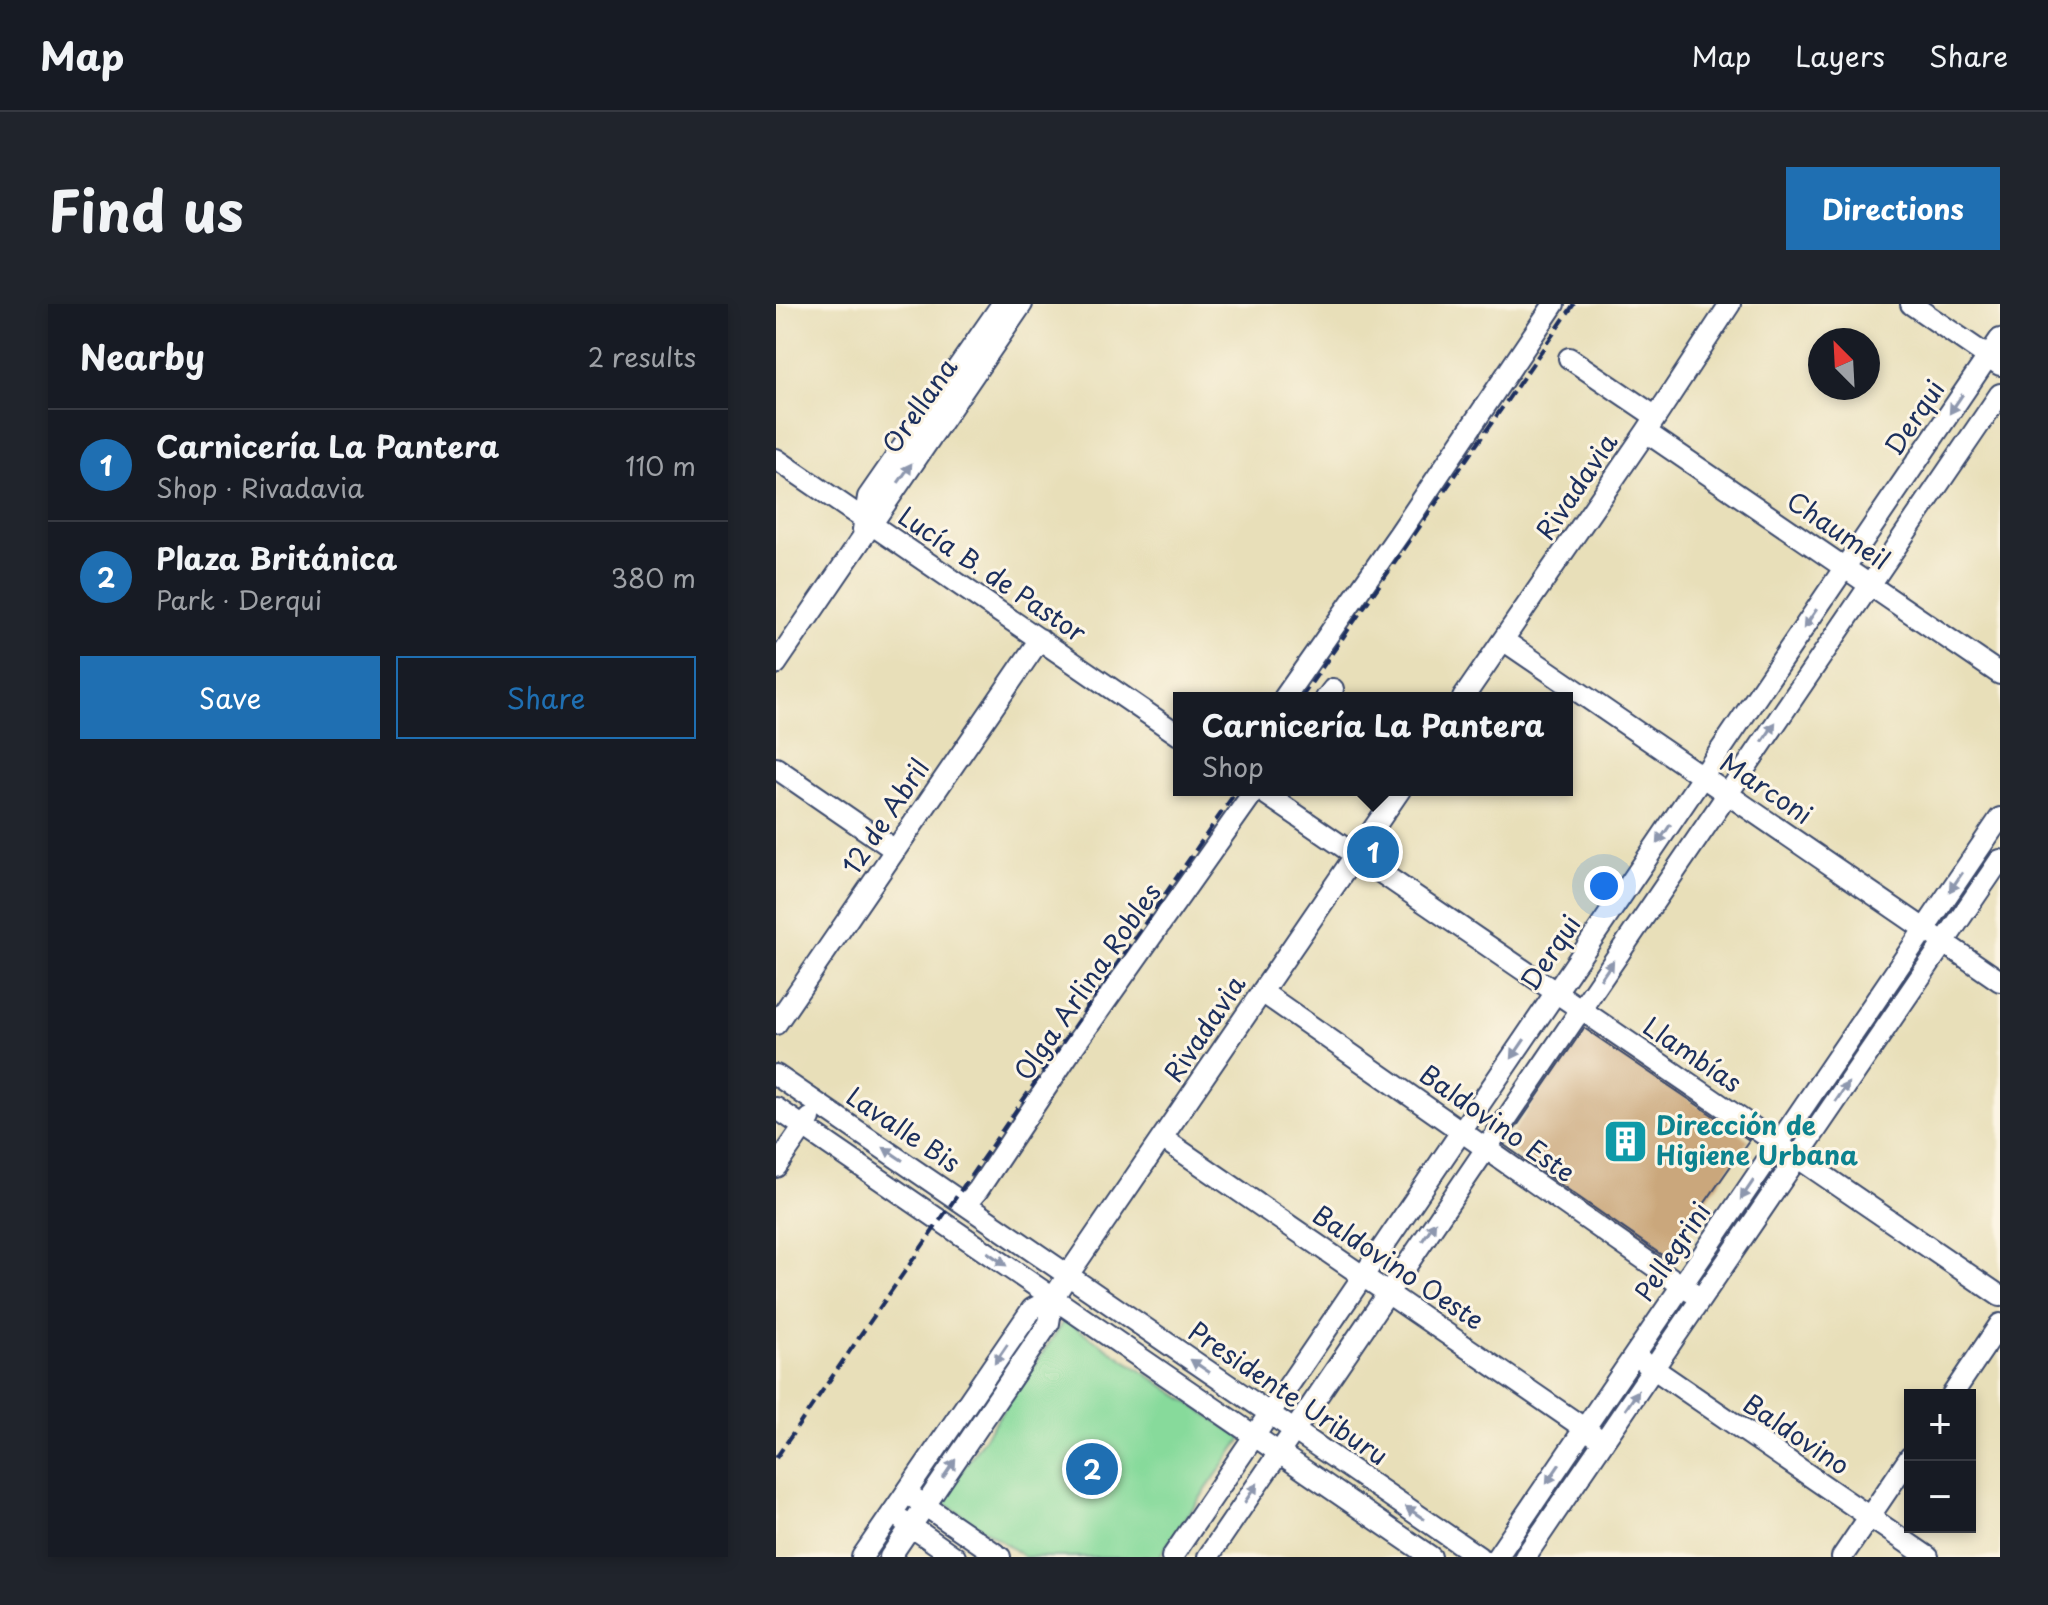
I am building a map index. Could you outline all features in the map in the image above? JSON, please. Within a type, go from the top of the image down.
[{"type":"street","points":[[1288,692],[1554,304]]},
{"type":"street","name":"Rivadavia","points":[[1467,692],[1730,304]]},
{"type":"street","points":[[1911,304],[1994,361]]},
{"type":"street","name":"Orellana","points":[[776,664],[866,527],[868,497],[1013,305]]},
{"type":"street","name":"Derqui","points":[[1172,1557],[1845,568],[1994,361],[2000,339]]},
{"type":"street","name":"Chaumeil","points":[[1569,358],[1651,424],[1845,568],[2000,674]]},
{"type":"street","points":[[1208,1557],[2000,394]]},
{"type":"street","name":"Lucía B. de Pastor","points":[[776,459],[866,527],[1040,639],[1173,731]]},
{"type":"street","name":"12 de Abril","points":[[776,1024],[1040,639]]},
{"type":"street","name":"Marconi","points":[[1503,640],[2000,981]]},
{"type":"street","points":[[776,768],[895,850]]},
{"type":"street","name":"Olga Arlina Robles","points":[[962,1201],[978,1190],[1074,1046],[1253,796]]},
{"type":"street","name":"Llambías","points":[[1266,796],[2000,1296]]},
{"type":"street","name":"Rivadavia","points":[[890,1557],[1049,1323],[1053,1298],[1068,1275],[1396,796]]},
{"type":"street","name":"Pellegrini","points":[[1497,1557],[2000,818]]},
{"type":"street","name":"Pellegrini","points":[[1525,1557],[2000,860]]},
{"type":"street","name":"Baldovino Este","points":[[1262,992],[1701,1299]]},
{"type":"street","name":"Lavalle Bis","points":[[776,1075],[1068,1275]]},
{"type":"street","points":[[776,1167],[819,1104]]},
{"type":"street","name":"Lavalle Bis","points":[[776,1108],[1053,1298]]},
{"type":"street","name":"Baldovino Oeste","points":[[1162,1138],[1604,1441]]},
{"type":"street","name":"Presidente Uriburu","points":[[1068,1275],[1479,1557]]},
{"type":"street","name":"Rivadavia","points":[[862,1557],[1032,1309],[1053,1298]]},
{"type":"street","name":"Presidente Uriburu","points":[[1053,1298],[1431,1557]]},
{"type":"street","points":[[1956,1389],[2000,1324]]},
{"type":"street","name":"Baldovino","points":[[1634,1356],[1928,1557]]},
{"type":"street","points":[[1842,1557],[1907,1461]]},
{"type":"street","points":[[906,1493],[1000,1557]]},
{"type":"street","points":[[892,1514],[955,1557]]},
{"type":"green space","points":[[1065,1320],[1242,1438],[1159,1557],[1025,1557],[941,1501]]},
{"type":"building","name":"Dirección de Higiene Urbana","points":[[1584,1028],[1749,1140],[1666,1258],[1504,1145]]},
{"type":"railway","points":[[1305,692],[1574,304]]},
{"type":"railway","points":[[776,1458],[1233,796]]},
{"type":"place","name":"Carnicería La Pantera","points":[[1373,852]]},
{"type":"place","name":"Dirección de Higiene Urbana","points":[[1625,1141]]},
{"type":"place","name":"Plaza Británica","points":[[1092,1469]]}]
